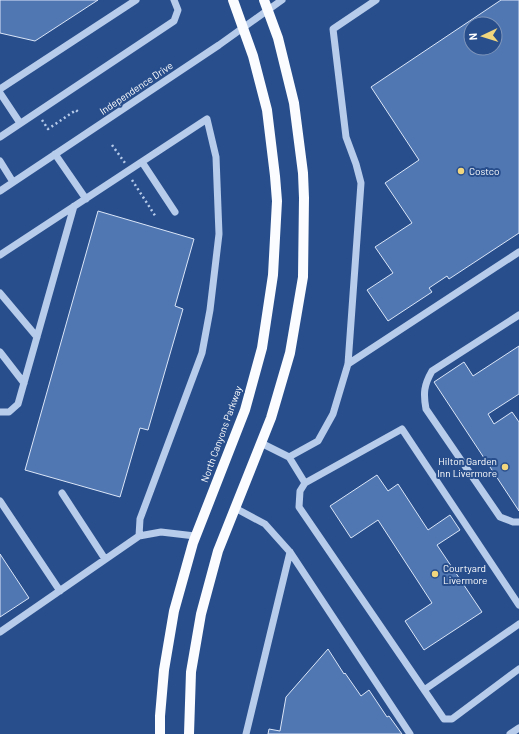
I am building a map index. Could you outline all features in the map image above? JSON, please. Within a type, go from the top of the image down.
[{"type":"main road","name":"North Canyons Parkway","points":[[160,734],[164,670],[174,611],[196,536],[245,410],[262,348],[273,275],[277,200],[267,110],[253,56],[244,27],[233,0]]},
{"type":"main road","points":[[188,734],[191,672],[201,614],[218,551],[271,418],[290,353],[303,277],[303,173],[294,103],[278,38],[264,0]]},
{"type":"street","points":[[0,89],[136,0]]},
{"type":"street","points":[[0,137],[174,20],[178,10],[174,0]]},
{"type":"street","name":"Independence Drive","points":[[0,191],[282,0]]},
{"type":"street","points":[[289,457],[318,441],[333,414],[348,364],[360,182],[356,164],[346,137],[333,29],[376,0]]},
{"type":"street","points":[[0,93],[20,123]]},
{"type":"street","points":[[0,255],[207,119],[216,157],[219,234],[210,310],[202,353],[140,519],[139,536]]},
{"type":"street","points":[[55,154],[86,199]]},
{"type":"street","points":[[0,161],[13,182]]},
{"type":"street","points":[[142,162],[175,212]]},
{"type":"street","points":[[0,412],[8,412],[18,404],[74,206]]},
{"type":"street","points":[[348,364],[519,252]]},
{"type":"street","points":[[0,293],[37,337]]},
{"type":"street","points":[[519,315],[432,371],[427,380],[424,395],[426,409],[500,517],[513,522],[519,522]]},
{"type":"street","points":[[0,352],[24,382]]},
{"type":"street","points":[[519,605],[402,430],[305,483],[300,491],[299,507],[444,719],[452,719],[519,669]]},
{"type":"street","points":[[261,443],[289,457],[305,483]]},
{"type":"street","points":[[62,493],[106,559]]},
{"type":"street","points":[[0,501],[60,591]]},
{"type":"street","points":[[235,508],[265,524],[280,539],[410,734]]},
{"type":"street","points":[[0,632],[139,536],[161,532],[196,536]]},
{"type":"street","points":[[246,734],[290,552]]},
{"type":"street","points":[[424,690],[519,624]]},
{"type":"street","points":[[510,734],[519,728]]},
{"type":"path","points":[[40,117],[48,129],[76,110],[79,113]]},
{"type":"path","points":[[112,145],[125,162],[130,178],[156,217]]},
{"type":"building","points":[[0,0],[98,0],[35,41],[0,33]]},
{"type":"building","name":"Costco","points":[[501,0],[519,0],[519,233],[449,279],[447,276],[429,288],[432,292],[388,321],[367,290],[393,273],[375,247],[412,223],[385,183],[419,160],[371,87],[463,25],[463,56],[503,56],[503,16],[477,16]]},
{"type":"building","points":[[98,211],[194,239],[175,306],[183,309],[148,430],[140,428],[120,497],[25,470]]},
{"type":"building","name":"Hilton Garden Inn Livermore","points":[[519,346],[519,394],[488,414],[494,424],[512,412],[519,422],[519,511],[434,382],[464,362],[473,376]]},
{"type":"building","name":"Courtyard Livermore","points":[[377,475],[388,491],[398,484],[428,530],[450,515],[460,530],[437,545],[482,612],[424,650],[405,621],[432,603],[378,520],[351,538],[330,506]]},
{"type":"building","points":[[0,554],[29,598],[0,617]]},
{"type":"building","points":[[328,649],[344,674],[345,673],[361,696],[369,690],[387,717],[389,716],[402,734],[268,734],[269,729],[280,731],[286,697]]},
{"type":"place","name":"Costco","points":[[461,171]]},
{"type":"place","name":"Hilton Garden Inn Livermore","points":[[505,467]]},
{"type":"place","name":"Courtyard Livermore","points":[[435,574]]}]
